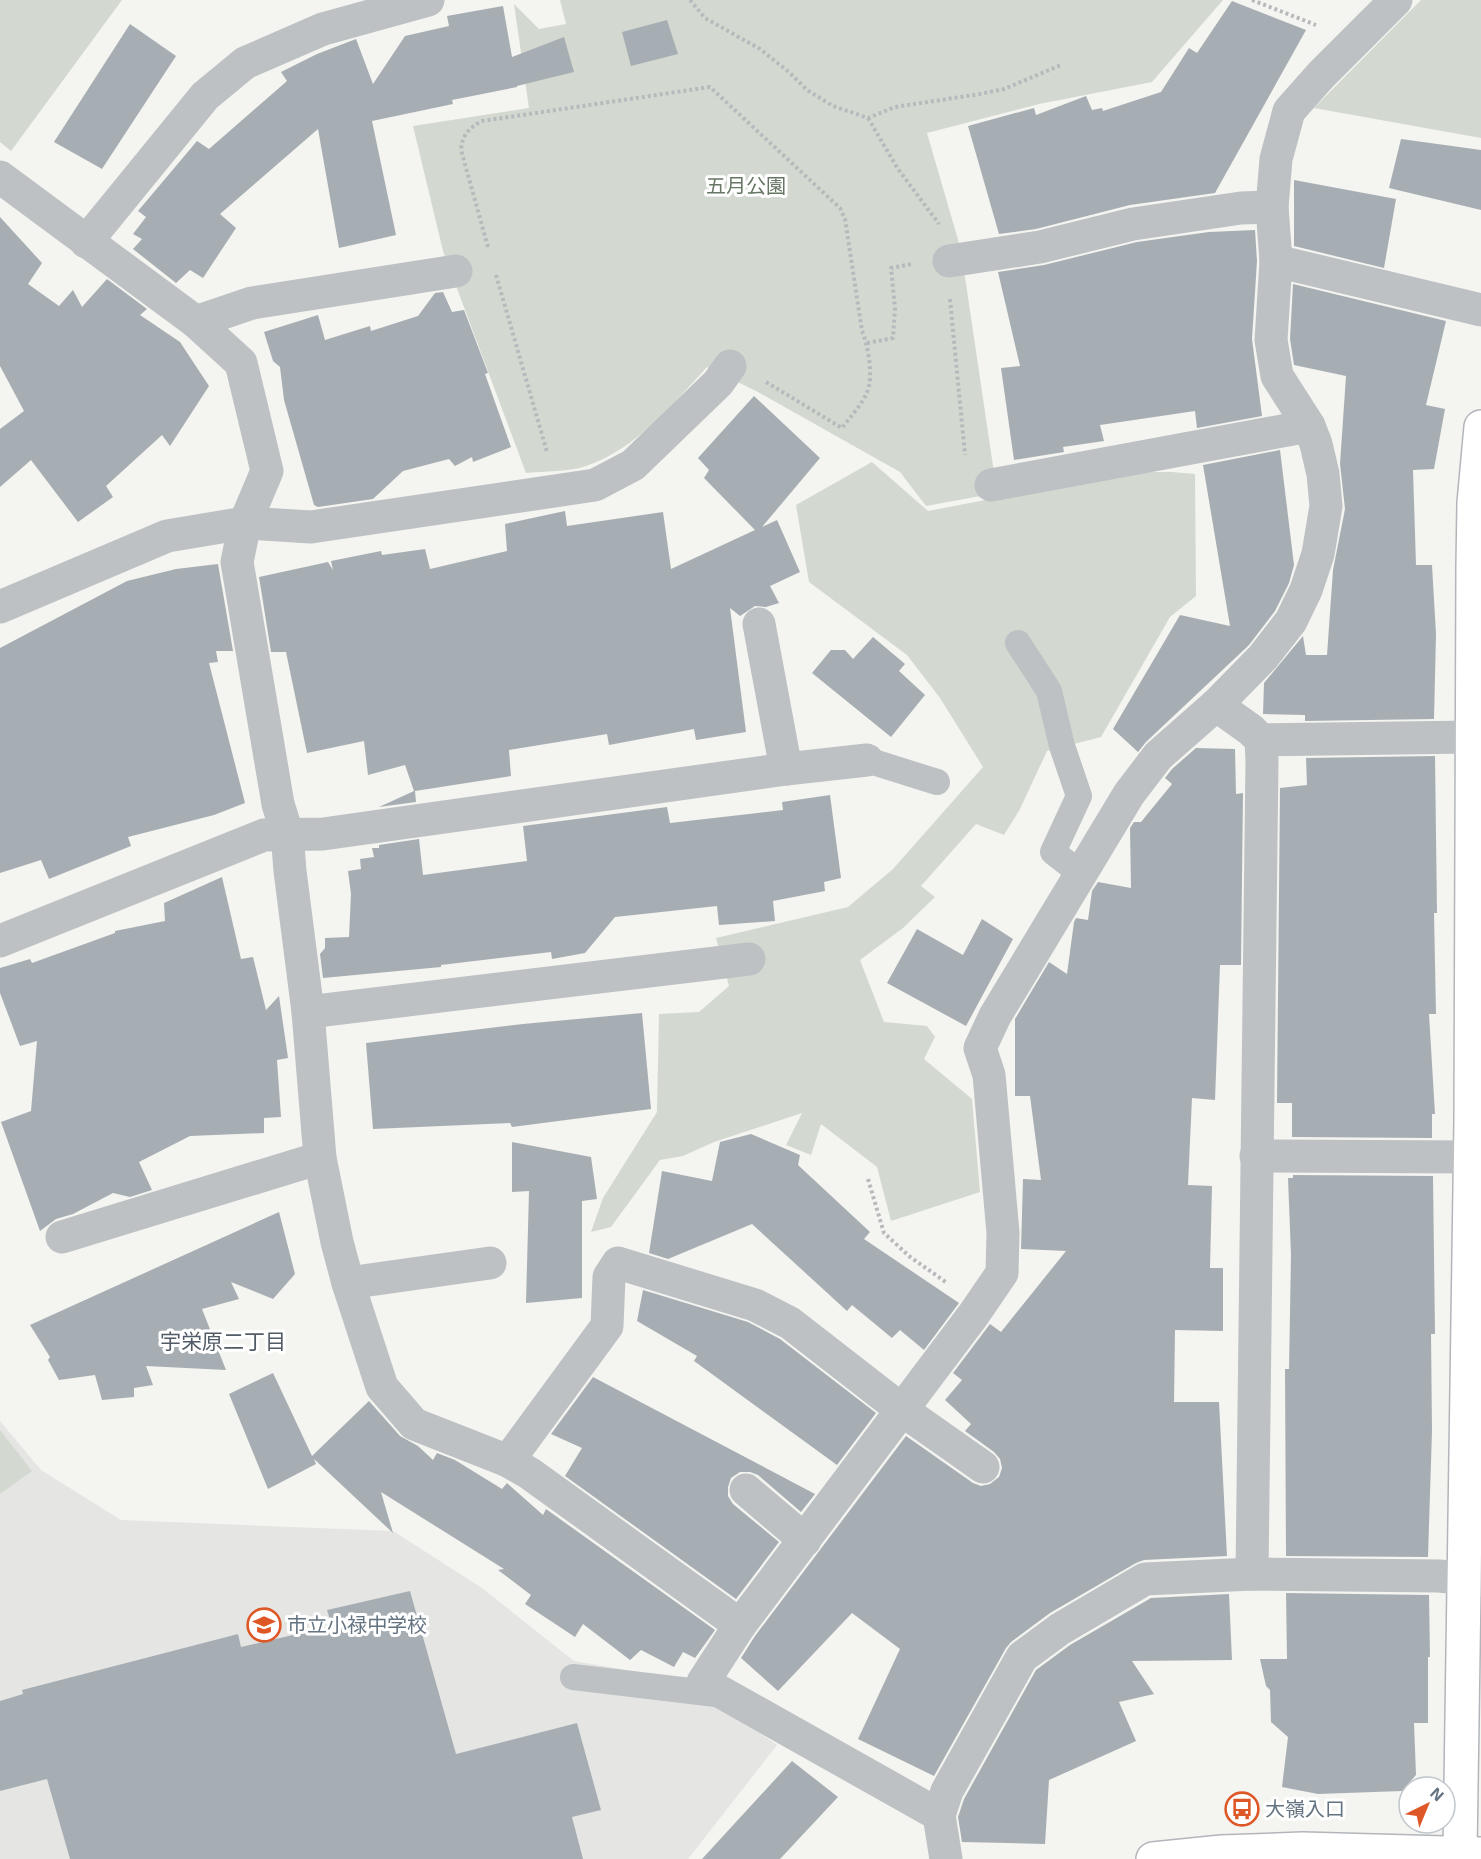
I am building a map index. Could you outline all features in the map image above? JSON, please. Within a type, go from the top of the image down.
[{"type":"street","points":[[86,242],[206,96],[245,63],[323,29],[428,0]]},
{"type":"street","points":[[939,1815],[703,1682],[740,1625],[980,1306],[1002,1273],[1003,1233],[989,1075],[980,1048],[995,1016],[1129,794],[1158,756],[1216,705],[1263,657],[1291,621],[1312,572],[1318,554],[1326,506],[1323,474],[1309,426],[1277,376],[1271,340],[1276,261],[1272,207],[1276,159],[1289,111],[1321,75],[1396,0]]},
{"type":"street","points":[[0,177],[196,322],[241,363],[267,471],[245,522],[237,562],[261,714],[278,804],[287,833],[308,1012],[320,1158],[348,1283],[382,1387],[414,1424],[508,1461],[529,1473],[740,1625]]},
{"type":"street","points":[[949,261],[1040,247],[1133,224],[1241,208],[1272,207]]},
{"type":"street","points":[[1276,261],[1481,310]]},
{"type":"street","points":[[196,322],[252,303],[456,271]]},
{"type":"street","points":[[0,607],[167,536],[245,522],[311,526],[595,485],[633,465],[718,383],[730,366]]},
{"type":"street","points":[[991,485],[1309,426]]},
{"type":"street","points":[[1153,1859],[1222,1852],[1303,1849],[1470,1853],[1474,1359],[1471,1157],[1476,1122],[1473,737],[1481,427]]},
{"type":"street","points":[[759,624],[786,769]]},
{"type":"street","points":[[1216,705],[1261,740],[1252,1574]]},
{"type":"street","points":[[1261,740],[1473,737]]},
{"type":"street","points":[[0,941],[264,835],[324,834],[786,769],[867,760]]},
{"type":"street","points":[[308,1012],[749,959]]},
{"type":"street","points":[[1256,1156],[1471,1157]]},
{"type":"street","points":[[62,1237],[320,1158]]},
{"type":"street","points":[[348,1283],[490,1263]]},
{"type":"street","points":[[508,1461],[607,1326],[609,1277],[618,1263],[755,1305],[790,1323],[902,1410],[983,1467]]},
{"type":"street","points":[[747,1490],[805,1540]]},
{"type":"street","points":[[946,1859],[939,1815],[948,1791],[1022,1657],[1060,1629],[1145,1579],[1252,1574],[1439,1576],[1473,1579]]},
{"type":"lane","points":[[1018,643],[1049,691],[1062,746],[1078,796],[1053,852],[1080,873]]},
{"type":"lane","points":[[867,760],[937,782]]},
{"type":"lane","points":[[573,1677],[724,1695]]},
{"type":"path","points":[[690,0],[705,18],[760,49],[807,90],[833,105],[868,118],[898,169],[939,224],[946,239],[949,261],[948,273],[966,461],[970,471],[977,479],[991,485]]},
{"type":"path","points":[[1252,0],[1356,40]]},
{"type":"path","points":[[868,118],[895,106],[1004,89],[1061,65]]},
{"type":"path","points":[[490,253],[460,150],[461,140],[474,126],[482,121],[710,87],[840,208],[845,219],[862,331],[867,343],[870,382],[868,392],[842,428],[754,374],[730,366]]},
{"type":"path","points":[[493,264],[559,490]]},
{"type":"path","points":[[867,343],[893,338],[895,308],[891,268],[912,264]]},
{"type":"path","points":[[868,1179],[884,1233],[909,1256],[980,1306]]},
{"type":"shaded area","name":"市立小禄中学校","points":[[0,1421],[41,1470],[121,1520],[393,1531],[482,1588],[574,1661],[685,1680],[777,1745],[688,1859],[0,1859]]},
{"type":"green space","points":[[0,0],[122,0],[11,151],[0,142]]},
{"type":"green space","name":"五月公園","points":[[560,0],[1223,0],[1152,82],[1039,104],[927,133],[961,250],[997,493],[926,506],[900,472],[758,392],[707,367],[652,424],[621,449],[580,468],[526,473],[443,251],[413,126],[529,108],[514,4],[539,29],[566,24]]},
{"type":"green space","points":[[1421,0],[1481,0],[1481,138],[1314,108]]},
{"type":"green space","points":[[872,462],[928,511],[1131,472],[1195,474],[1196,596],[1170,617],[1101,737],[1047,751],[1019,811],[1004,835],[976,824],[921,886],[935,897],[903,928],[860,960],[884,1022],[927,1026],[935,1037],[924,1059],[972,1099],[980,1192],[891,1221],[877,1167],[821,1124],[811,1155],[786,1145],[802,1113],[714,1142],[683,1156],[660,1160],[611,1227],[591,1232],[603,1198],[657,1112],[659,1014],[699,1012],[729,986],[716,938],[848,907],[893,869],[983,767],[940,698],[907,655],[809,582],[796,505]]},
{"type":"green space","points":[[0,1430],[32,1471],[0,1494]]},
{"type":"building","points":[[1232,1],[1306,30],[1215,193],[1130,205],[1036,229],[999,234],[968,126],[1034,108],[1036,115],[1086,96],[1092,110],[1102,108],[1103,111],[1161,92],[1189,48],[1197,53]]},
{"type":"building","points":[[503,6],[512,57],[564,37],[574,72],[517,87],[452,100],[453,104],[372,121],[396,235],[339,248],[318,129],[220,214],[236,228],[203,278],[190,270],[176,283],[133,249],[142,239],[133,234],[146,217],[138,211],[197,141],[209,149],[287,81],[281,72],[317,54],[356,39],[373,84],[405,36],[449,26],[447,16]]},
{"type":"building","points":[[667,20],[678,54],[631,66],[622,32]]},
{"type":"building","points":[[130,24],[176,56],[102,169],[54,142]]},
{"type":"building","points":[[1401,139],[1481,150],[1481,210],[1389,188]]},
{"type":"building","points":[[1294,180],[1396,199],[1384,268],[1294,246]]},
{"type":"building","points":[[0,217],[42,263],[28,284],[59,306],[73,290],[82,307],[107,279],[147,309],[140,315],[180,342],[209,386],[170,446],[162,435],[106,486],[113,497],[78,522],[31,460],[0,487],[0,429],[24,411],[0,366]]},
{"type":"building","points":[[1255,230],[1257,261],[1252,339],[1262,416],[1197,428],[1195,411],[1100,425],[1104,441],[1063,447],[1064,452],[1014,460],[1001,368],[1020,366],[998,272],[1044,265],[1137,242],[1209,232]]},
{"type":"building","points":[[1293,284],[1446,321],[1426,405],[1445,409],[1434,469],[1413,470],[1416,565],[1432,565],[1436,634],[1434,719],[1305,721],[1305,715],[1263,714],[1264,683],[1303,636],[1306,655],[1327,655],[1333,570],[1345,509],[1340,464],[1346,376],[1294,365],[1290,339]]},
{"type":"building","points":[[443,292],[452,312],[464,310],[488,373],[485,374],[511,447],[473,462],[472,457],[455,466],[449,459],[403,471],[373,499],[318,507],[314,505],[284,400],[280,367],[273,361],[264,332],[318,315],[325,340],[370,326],[371,331],[418,316],[435,293]]},
{"type":"building","points":[[754,396],[820,458],[762,527],[777,520],[800,572],[770,586],[779,603],[766,607],[755,606],[740,616],[730,608],[746,732],[696,740],[694,729],[609,745],[607,734],[509,750],[511,776],[415,791],[416,802],[379,807],[414,791],[405,765],[368,775],[364,741],[307,753],[286,652],[271,652],[259,577],[328,562],[333,570],[331,561],[381,551],[382,555],[425,549],[430,569],[507,551],[505,524],[565,511],[567,526],[663,512],[671,569],[755,530],[704,478],[709,470],[698,458]]},
{"type":"building","points":[[1280,450],[1294,565],[1289,583],[1275,611],[1249,645],[1138,752],[1113,729],[1180,615],[1230,626],[1203,465]]},
{"type":"building","points":[[218,564],[233,651],[216,651],[218,662],[209,663],[245,803],[214,815],[128,837],[131,846],[49,879],[41,860],[0,873],[0,648],[127,581],[176,569]]},
{"type":"building","points":[[873,637],[905,664],[899,671],[925,695],[891,737],[812,673],[831,650],[845,650],[853,659]]},
{"type":"building","points":[[1196,748],[1235,749],[1236,794],[1243,793],[1241,965],[1220,965],[1215,1100],[1192,1098],[1188,1185],[1212,1186],[1210,1268],[1223,1268],[1223,1331],[1175,1330],[1174,1402],[1219,1402],[1227,1556],[1144,1560],[1136,1563],[1050,1613],[1011,1642],[934,1776],[858,1739],[900,1649],[852,1613],[778,1691],[741,1658],[755,1636],[906,1436],[973,1483],[981,1486],[990,1484],[999,1477],[1002,1468],[1000,1459],[965,1431],[971,1424],[945,1400],[962,1380],[953,1373],[990,1324],[1001,1332],[1066,1251],[1021,1249],[1023,1179],[1041,1180],[1030,1096],[1015,1096],[1015,1019],[1049,962],[1067,974],[1074,922],[1076,918],[1088,920],[1092,891],[1098,882],[1131,888],[1130,828],[1134,822],[1141,822],[1172,784],[1165,778],[1172,769]]},
{"type":"building","points":[[1435,756],[1436,1014],[1429,1014],[1435,1114],[1432,1114],[1432,1138],[1292,1137],[1292,1103],[1277,1103],[1280,788],[1307,785],[1306,758]]},
{"type":"building","points":[[830,795],[841,878],[824,882],[825,891],[773,901],[775,921],[719,925],[717,906],[615,917],[585,953],[552,959],[551,952],[441,965],[441,967],[323,978],[320,954],[325,948],[325,938],[349,937],[351,894],[348,871],[361,869],[360,859],[374,857],[372,848],[379,848],[379,845],[419,839],[423,875],[527,861],[523,826],[667,807],[670,823],[783,810],[782,802]]},
{"type":"building","points":[[222,877],[241,959],[253,957],[266,1010],[279,996],[288,1058],[277,1060],[281,1117],[264,1118],[264,1133],[190,1136],[139,1162],[152,1190],[130,1197],[113,1193],[73,1214],[56,1219],[40,1231],[1,1122],[31,1111],[37,1041],[20,1046],[0,993],[0,968],[30,959],[32,963],[115,933],[115,931],[165,921],[164,903]]},
{"type":"building","points":[[982,919],[1013,939],[966,1026],[887,983],[917,929],[963,955]]},
{"type":"building","points":[[642,1013],[651,1109],[512,1127],[510,1123],[373,1129],[366,1043],[523,1024]]},
{"type":"building","points":[[751,1134],[800,1155],[798,1165],[870,1232],[864,1239],[959,1303],[924,1350],[900,1330],[892,1338],[852,1305],[847,1311],[752,1224],[668,1259],[649,1253],[662,1171],[712,1181],[720,1142]]},
{"type":"building","points":[[512,1142],[591,1157],[597,1199],[582,1201],[582,1298],[526,1303],[529,1191],[512,1192]]},
{"type":"building","points":[[1293,1175],[1433,1176],[1435,1334],[1431,1334],[1432,1431],[1428,1557],[1286,1556],[1285,1369],[1289,1369],[1291,1255],[1288,1178],[1293,1178]]},
{"type":"building","points":[[279,1212],[295,1274],[273,1299],[231,1282],[239,1299],[202,1309],[226,1370],[146,1366],[153,1385],[134,1388],[134,1397],[102,1400],[95,1375],[59,1380],[48,1360],[50,1357],[30,1325]]},
{"type":"building","points":[[643,1290],[748,1322],[780,1339],[876,1413],[837,1465],[694,1361],[697,1356],[637,1321]]},
{"type":"building","points":[[273,1373],[312,1456],[369,1401],[400,1436],[418,1446],[433,1460],[437,1453],[455,1460],[502,1489],[507,1483],[543,1515],[546,1509],[715,1630],[695,1658],[683,1652],[674,1667],[641,1650],[630,1660],[583,1624],[575,1637],[525,1604],[531,1595],[498,1570],[504,1569],[381,1492],[393,1533],[314,1459],[316,1464],[268,1489],[229,1394]]},
{"type":"building","points":[[593,1377],[815,1494],[801,1512],[758,1475],[740,1472],[731,1478],[728,1496],[733,1504],[779,1542],[736,1599],[565,1476],[582,1448],[551,1434]]},
{"type":"building","points":[[410,1591],[456,1754],[577,1723],[601,1810],[572,1817],[583,1859],[70,1859],[47,1779],[0,1791],[0,1701],[23,1694],[22,1690],[238,1634],[241,1647],[332,1626],[327,1610]]},
{"type":"building","points":[[1286,1593],[1429,1595],[1428,1723],[1414,1723],[1416,1775],[1397,1775],[1397,1791],[1318,1794],[1282,1787],[1288,1737],[1271,1722],[1270,1690],[1266,1686],[1260,1659],[1287,1659]]},
{"type":"building","points":[[1229,1594],[1232,1660],[1132,1661],[1154,1694],[1119,1702],[1136,1741],[1049,1780],[1045,1844],[962,1842],[958,1817],[964,1799],[1036,1670],[1070,1645],[1151,1598]]},
{"type":"building","points":[[792,1761],[838,1797],[780,1859],[702,1859]]},
{"type":"place","name":"市立小禄中学校","points":[[264,1625]]},
{"type":"place","name":"大嶺入口","points":[[1242,1809]]},
{"type":"district","name":"宇栄原二丁目","points":[[223,1342]]}]
